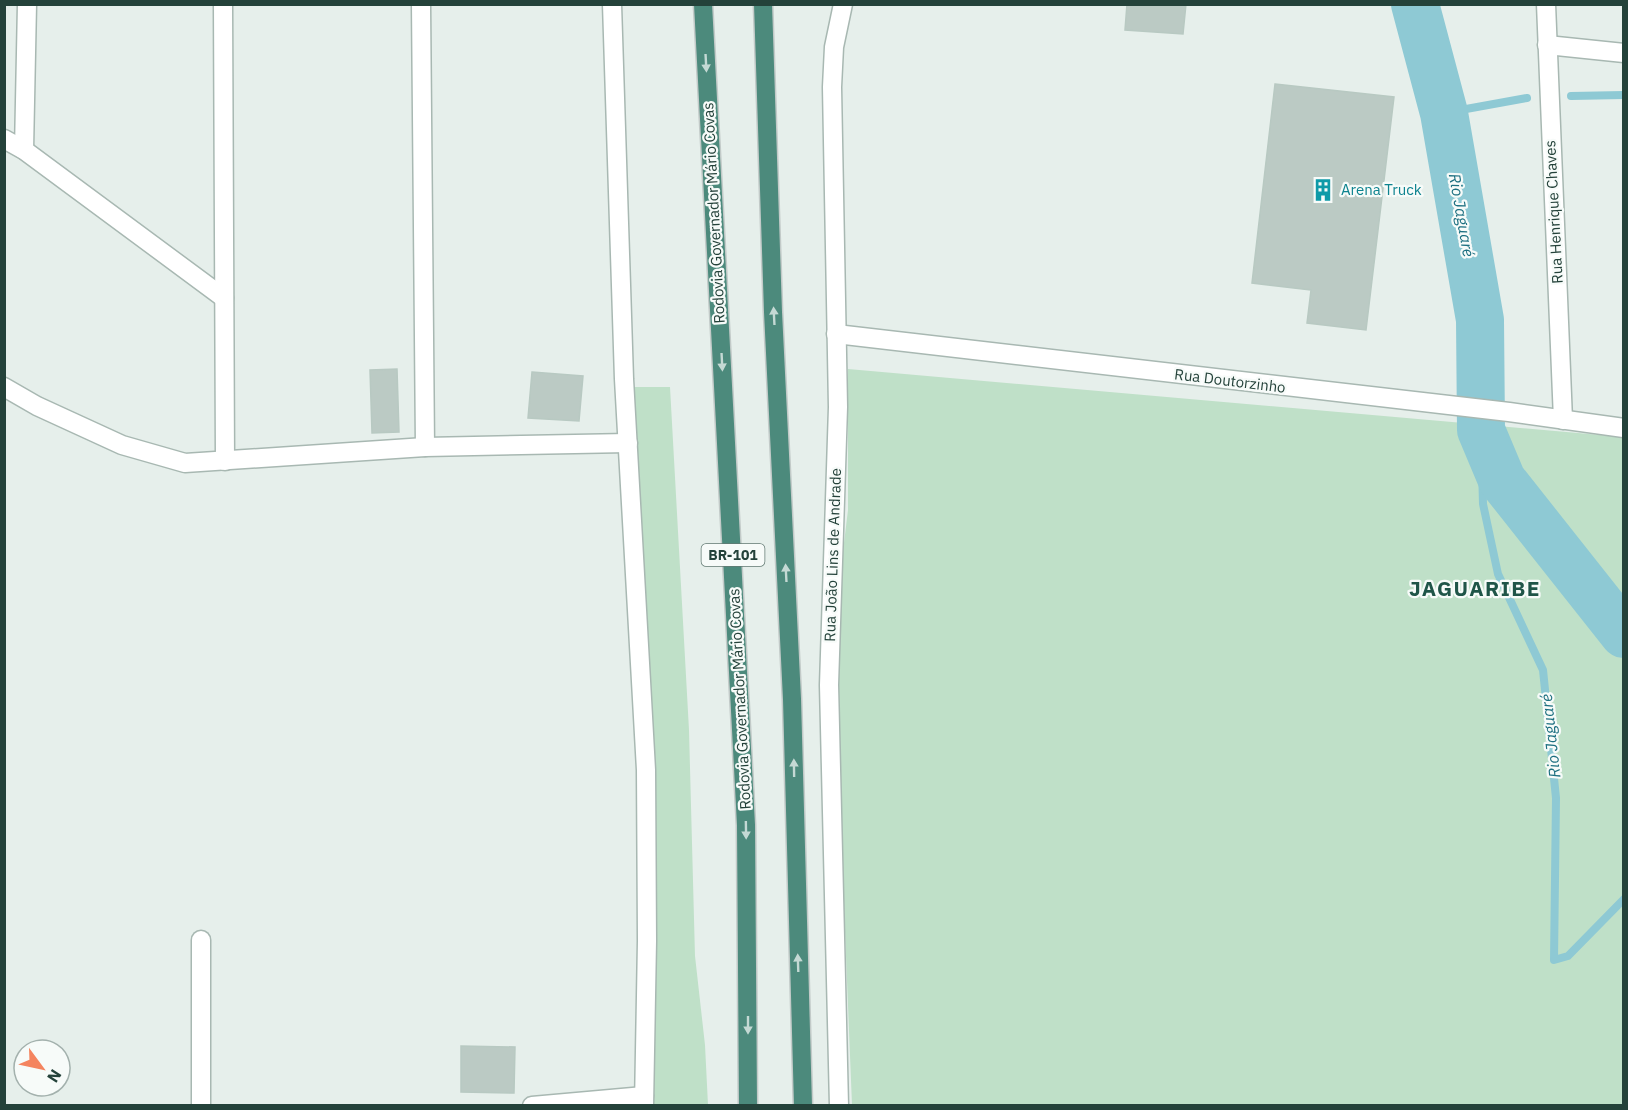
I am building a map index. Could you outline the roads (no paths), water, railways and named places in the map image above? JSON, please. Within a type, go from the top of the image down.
[{"type":"highway","name":"Rodovia Governador Mário Covas","points":[[703,4],[746,802],[748,1106]]},
{"type":"highway","name":"BR-101","points":[[763,4],[773,312],[792,699],[803,1106]]},
{"type":"street","points":[[24,150],[27,4]]},
{"type":"street","points":[[223,4],[225,461]]},
{"type":"street","points":[[421,4],[425,447]]},
{"type":"street","points":[[532,1106],[644,1101],[646,770],[623,367],[612,4]]},
{"type":"street","name":"Rua João Lins de Andrade","points":[[839,1106],[829,685],[830,597],[837,504],[832,87],[834,47],[843,4]]},
{"type":"street","name":"Rua Henrique Chaves","points":[[1546,4],[1563,420]]},
{"type":"street","points":[[1546,45],[1623,53]]},
{"type":"street","points":[[4,139],[24,150],[224,298]]},
{"type":"street","name":"Rua Doutorzinho","points":[[836,334],[1509,412],[1623,428]]},
{"type":"street","points":[[4,387],[37,406],[122,445],[185,463],[425,447],[628,443]]},
{"type":"street","points":[[201,940],[201,1106]]},
{"type":"waterway","name":"Rio Jaguaré","points":[[1415,4],[1444,113],[1480,320],[1481,430],[1502,480],[1624,634]]},
{"type":"waterway","points":[[1571,96],[1624,95]]},
{"type":"waterway","points":[[1444,113],[1527,98]]},
{"type":"waterway","name":"Rio Jaguaré","points":[[1481,430],[1483,504],[1498,574],[1543,670],[1556,798],[1554,960],[1568,956],[1624,899]]},
{"type":"place","name":"Arena Truck","points":[[1323,190]]},
{"type":"district","name":"JAGUARIBE","points":[[1475,589]]}]
